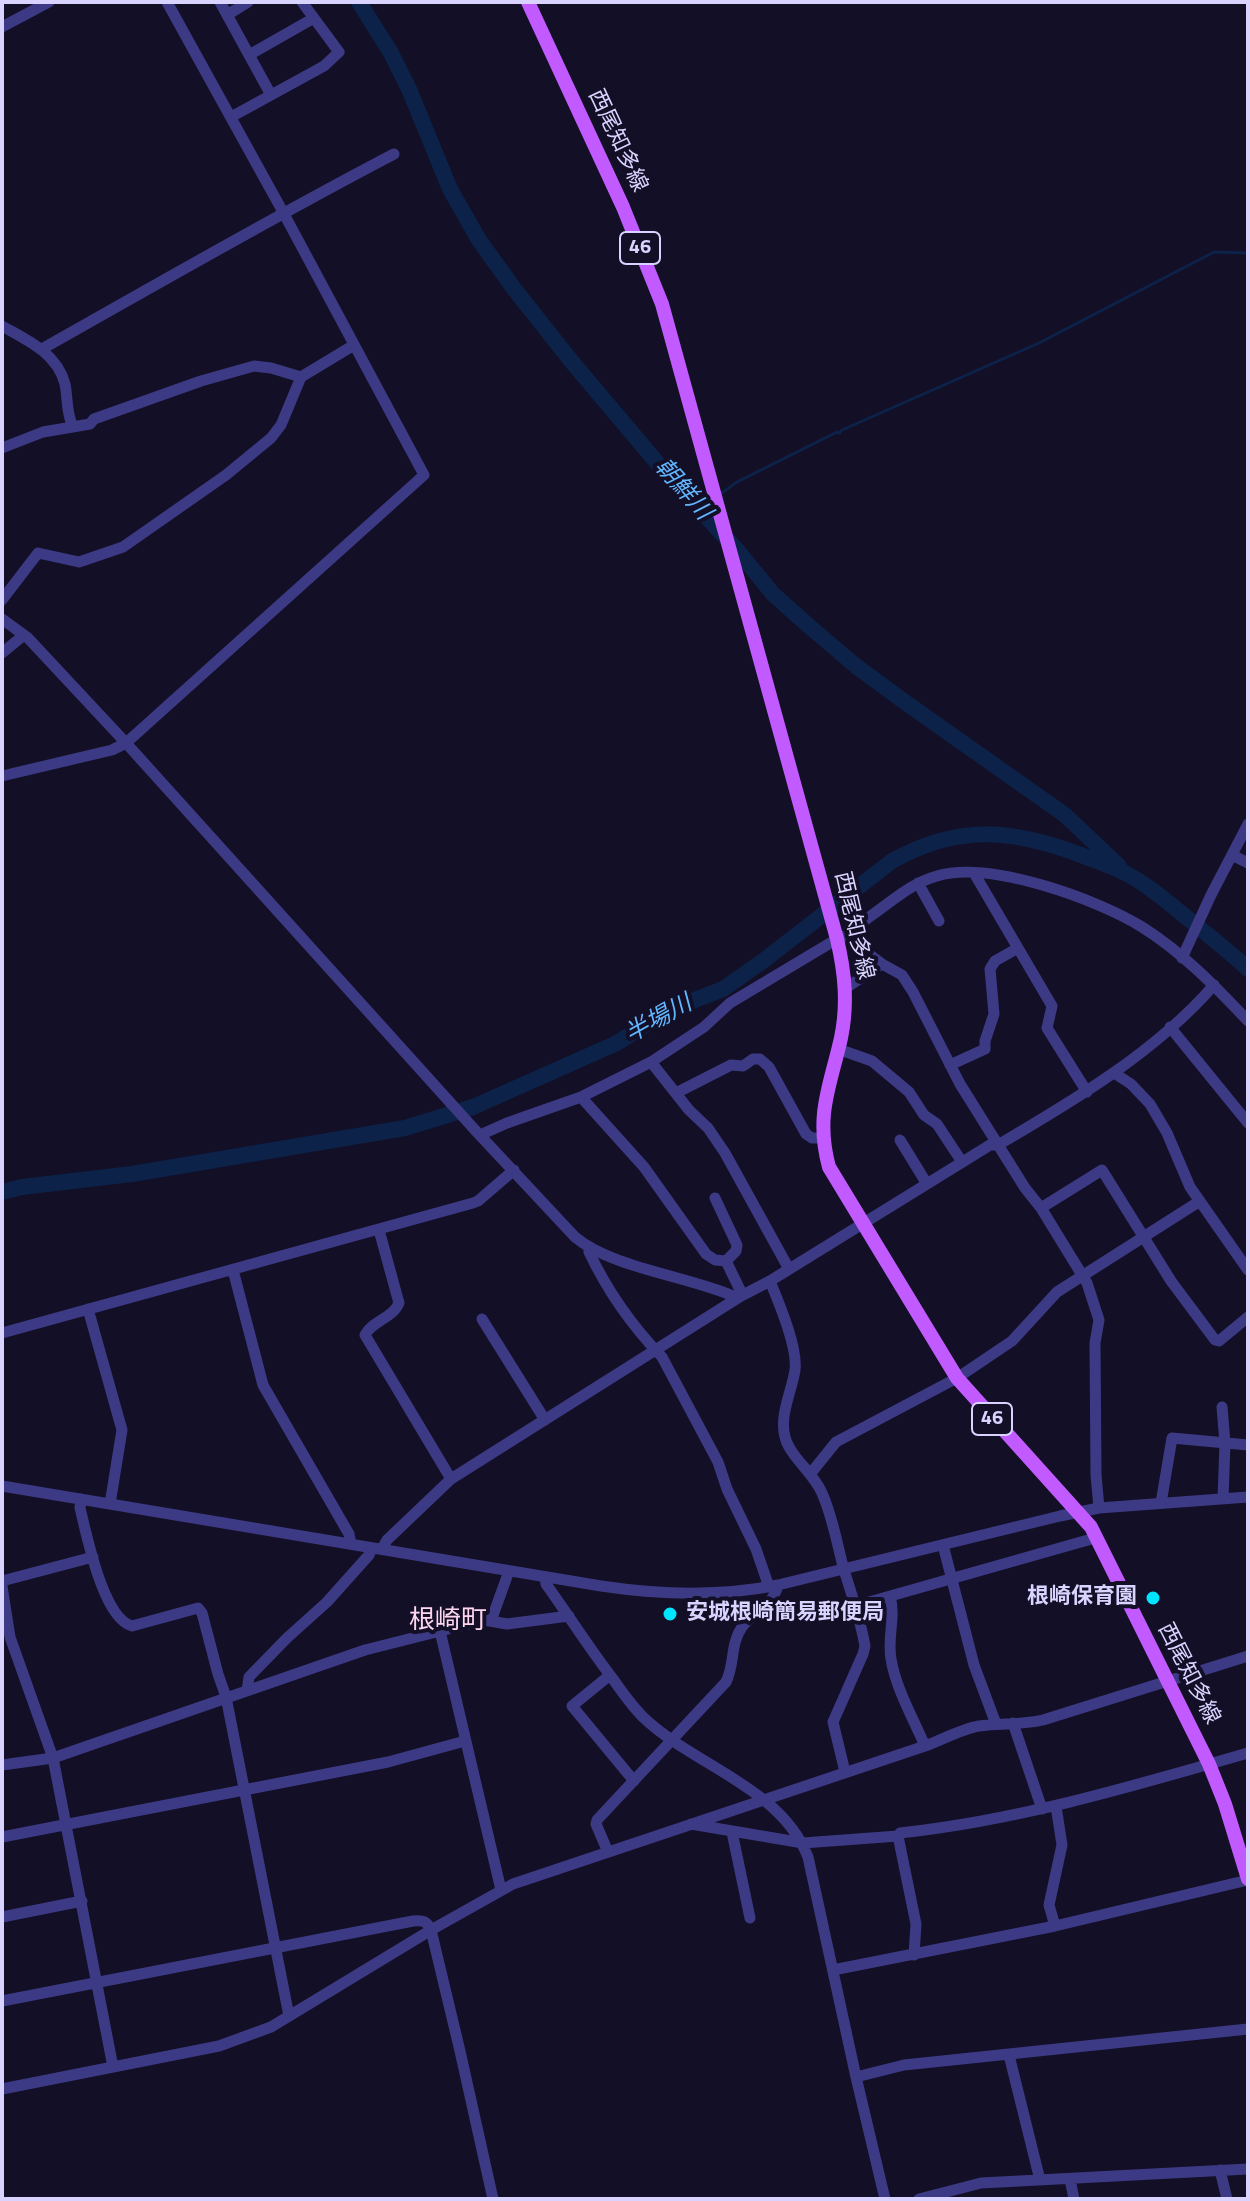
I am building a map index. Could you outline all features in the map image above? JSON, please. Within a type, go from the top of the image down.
[{"type":"main road","name":"西尾知多線","points":[[528,2],[623,207],[662,304],[821,883],[839,934],[846,988],[838,1049],[823,1110],[823,1138],[829,1167],[957,1378],[1091,1527],[1209,1764],[1225,1804],[1248,1880]]},
{"type":"street","points":[[2,27],[49,2]]},
{"type":"street","points":[[4,772],[112,750],[126,743],[424,475],[167,2]]},
{"type":"street","points":[[220,2],[271,95]]},
{"type":"street","points":[[227,15],[248,2]]},
{"type":"street","points":[[231,117],[324,66],[339,52],[302,2]]},
{"type":"street","points":[[249,55],[314,18]]},
{"type":"street","points":[[42,349],[283,212],[394,154]]},
{"type":"street","points":[[2,326],[42,349],[58,365],[65,384],[68,417],[73,427]]},
{"type":"street","points":[[5,596],[38,553],[79,562],[123,547],[226,475],[271,438],[281,425],[301,377],[354,345]]},
{"type":"street","points":[[2,448],[43,432],[90,424],[94,419],[201,381],[254,366],[301,377]]},
{"type":"street","points":[[2,581],[5,596]]},
{"type":"street","points":[[2,619],[24,635],[126,743],[567,1229],[589,1247],[611,1258],[741,1296]]},
{"type":"street","points":[[2,653],[24,635]]},
{"type":"street","points":[[1183,956],[1248,824]]},
{"type":"street","points":[[1232,855],[1248,863]]},
{"type":"street","points":[[477,1132],[581,1097],[651,1062],[704,1027],[730,1003],[903,891],[948,873],[974,873],[1032,883],[1085,900],[1142,927],[1183,956],[1248,1021]]},
{"type":"street","points":[[974,873],[1052,1006],[1047,1028],[1087,1092]]},
{"type":"street","points":[[918,883],[939,921]]},
{"type":"street","points":[[839,934],[902,975],[950,1065],[998,1145],[1083,1275],[1099,1320],[1095,1343],[1099,1508]]},
{"type":"street","points":[[950,1065],[985,1049],[994,1014],[990,969],[995,961],[1018,948]]},
{"type":"street","points":[[846,988],[882,964]]},
{"type":"street","points":[[247,1691],[249,1677],[327,1602],[369,1555],[451,1479],[741,1296],[990,1145],[998,1145],[1087,1092],[1196,1006],[1214,985]]},
{"type":"street","points":[[1170,1027],[1248,1123]]},
{"type":"street","points":[[838,1049],[872,1061],[909,1092],[924,1115],[937,1124],[962,1162]]},
{"type":"street","points":[[676,1093],[731,1065],[743,1066],[753,1059],[760,1059],[769,1067],[806,1134],[812,1138],[823,1138]]},
{"type":"street","points":[[651,1062],[689,1110],[708,1128],[725,1153],[789,1269]]},
{"type":"street","points":[[1114,1073],[1131,1084],[1150,1104],[1167,1133],[1185,1178],[1248,1270]]},
{"type":"street","points":[[581,1097],[644,1167],[706,1254],[715,1260],[726,1261]]},
{"type":"street","points":[[900,1140],[927,1184]]},
{"type":"street","points":[[2,1333],[478,1201],[514,1170]]},
{"type":"street","points":[[1041,1208],[1102,1170],[1171,1281],[1215,1340],[1219,1341],[1248,1317]]},
{"type":"street","points":[[715,1198],[737,1245],[736,1251],[726,1261]]},
{"type":"street","points":[[811,1473],[836,1442],[957,1378],[1012,1341],[1057,1292],[1200,1201]]},
{"type":"street","points":[[379,1230],[399,1303],[396,1310],[367,1330],[365,1335],[451,1479]]},
{"type":"street","points":[[589,1247],[605,1283],[662,1357],[718,1462],[727,1489],[774,1586],[773,1601],[751,1617],[735,1639],[726,1682],[597,1820],[608,1852]]},
{"type":"street","points":[[726,1261],[741,1296]]},
{"type":"street","points":[[233,1270],[263,1385],[349,1534],[351,1544]]},
{"type":"street","points":[[770,1281],[795,1361],[784,1421],[785,1439],[791,1452],[811,1473],[832,1519],[865,1646],[833,1722],[845,1772]]},
{"type":"street","points":[[88,1309],[122,1430],[110,1504]]},
{"type":"street","points":[[482,1319],[545,1420]]},
{"type":"street","points":[[1222,1407],[1225,1443],[1223,1499]]},
{"type":"street","points":[[1161,1503],[1172,1438],[1248,1445]]},
{"type":"street","points":[[2,1486],[635,1591],[697,1594],[774,1586],[1099,1508],[1248,1497]]},
{"type":"street","points":[[81,1499],[80,1508],[102,1590],[124,1624],[132,1626],[201,1609],[226,1697],[289,2016]]},
{"type":"street","points":[[855,1606],[1095,1538]]},
{"type":"street","points":[[943,1545],[974,1665],[996,1724]]},
{"type":"street","points":[[93,1557],[2,1584],[10,1637],[53,1758],[113,2067]]},
{"type":"street","points":[[491,1621],[509,1571]]},
{"type":"street","points":[[545,1577],[546,1584],[643,1717],[765,1800],[803,1843],[885,2199]]},
{"type":"street","points":[[890,1596],[894,1610],[889,1647],[891,1661],[898,1685],[925,1746]]},
{"type":"street","points":[[2,1765],[53,1758],[365,1650],[484,1620],[507,1624],[569,1616]]},
{"type":"street","points":[[440,1631],[501,1890]]},
{"type":"street","points":[[2,2089],[227,2043],[260,2032],[501,1890],[974,1727],[1043,1720],[1248,1656]]},
{"type":"street","points":[[610,1675],[572,1706],[634,1781]]},
{"type":"street","points":[[1013,1723],[1042,1809]]},
{"type":"street","points":[[2,1837],[388,1762],[465,1741]]},
{"type":"street","points":[[691,1824],[803,1843],[898,1836],[900,1833],[1056,1806],[1248,1753]]},
{"type":"street","points":[[1055,1926],[1049,1905],[1062,1845],[1056,1806]]},
{"type":"street","points":[[732,1832],[750,1918]]},
{"type":"street","points":[[898,1836],[916,1924],[914,1955]]},
{"type":"street","points":[[833,1970],[1055,1926],[1248,1880]]},
{"type":"street","points":[[2,1917],[82,1901]]},
{"type":"street","points":[[2,2001],[424,1921],[431,1930],[493,2199]]},
{"type":"street","points":[[856,2077],[904,2065],[1248,2029]]},
{"type":"street","points":[[1009,2055],[1040,2180]]},
{"type":"street","points":[[919,2199],[981,2183],[1248,2169]]},
{"type":"street","points":[[1220,2170],[1227,2199]]},
{"type":"street","points":[[1070,2179],[1074,2199]]},
{"type":"waterway","name":"朝鮮川","points":[[359,2],[391,53],[450,189],[479,240],[572,362],[659,465],[773,594],[810,627],[902,700],[1065,815],[1119,866]]},
{"type":"waterway","points":[[719,495],[737,482],[837,432],[1039,343],[1214,252],[1248,253]]},
{"type":"waterway","points":[[699,509],[713,500]]},
{"type":"waterway","name":"半場川","points":[[2,1192],[132,1174],[405,1128],[473,1107],[617,1043],[669,1010],[723,989],[892,861],[916,849],[962,836],[985,834],[1031,840],[1116,868],[1160,896],[1248,969]]},
{"type":"place","name":"根崎保育園","points":[[1153,1598]]},
{"type":"place","name":"安城根崎簡易郵便局","points":[[670,1614]]},
{"type":"district","name":"根崎町","points":[[448,1622]]}]
